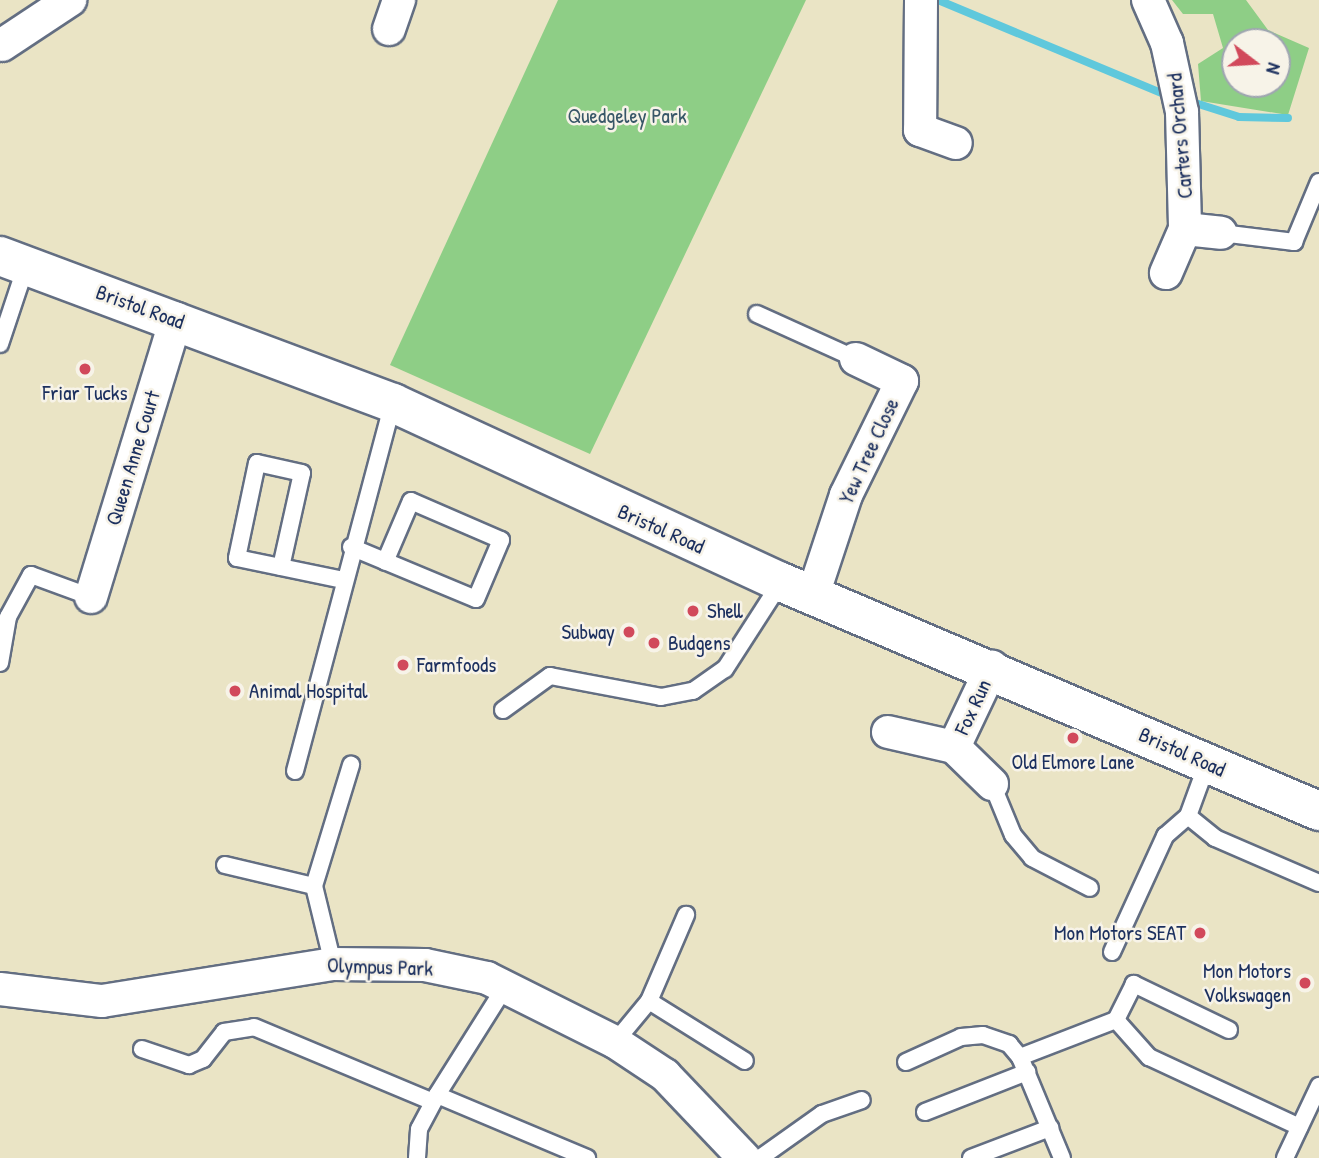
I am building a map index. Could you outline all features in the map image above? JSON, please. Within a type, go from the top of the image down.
[{"type":"main road","name":"Bristol Road","points":[[13,261],[176,319],[393,403],[797,588],[992,667],[1207,764],[1319,811]]},
{"type":"street","points":[[2,45],[70,0]]},
{"type":"street","name":"Carters Orchard","points":[[1148,0],[1180,100],[1185,229],[1166,273]]},
{"type":"street","points":[[920,3],[920,130],[956,143]]},
{"type":"street","points":[[1185,229],[1221,233]]},
{"type":"street","name":"Queen Anne Court","points":[[91,597],[176,319]]},
{"type":"street","name":"Yew Tree Close","points":[[797,588],[902,381],[856,359]]},
{"type":"street","name":"Fox Run","points":[[954,747],[992,667]]},
{"type":"street","name":"Fox Run","points":[[888,732],[954,747],[992,784]]},
{"type":"street","name":"Olympus Park","points":[[0,989],[102,1001],[333,964],[425,965],[505,988],[615,1042],[698,1103],[744,1158]]},
{"type":"lane","points":[[1221,233],[1294,242],[1319,182]]},
{"type":"lane","points":[[0,344],[13,261]]},
{"type":"lane","name":"Yew Tree Close","points":[[757,314],[856,359]]},
{"type":"lane","points":[[295,771],[351,548],[393,403]]},
{"type":"lane","points":[[281,567],[302,473],[257,463],[237,558],[343,580]]},
{"type":"lane","points":[[351,548],[385,562],[476,599],[501,540],[411,501],[385,562]]},
{"type":"lane","points":[[0,663],[8,617],[31,575],[91,597]]},
{"type":"lane","points":[[503,710],[550,676],[661,697],[693,691],[725,669],[797,588]]},
{"type":"lane","points":[[1112,952],[1166,836],[1188,816],[1207,764]]},
{"type":"lane","points":[[333,964],[314,886],[351,765]]},
{"type":"lane","points":[[992,784],[1013,835],[1032,858],[1090,888]]},
{"type":"lane","points":[[1188,816],[1215,838],[1319,883]]},
{"type":"lane","points":[[225,865],[314,886]]},
{"type":"lane","points":[[615,1042],[649,1001],[687,915]]},
{"type":"lane","points":[[925,1112],[1116,1020],[1134,984],[1229,1030]]},
{"type":"lane","points":[[417,1158],[414,1147],[435,1098],[505,988]]},
{"type":"lane","points":[[649,1001],[745,1061]]},
{"type":"lane","points":[[1116,1020],[1149,1056],[1300,1127]]},
{"type":"lane","points":[[142,1049],[189,1065],[203,1059],[224,1032],[254,1027],[587,1158]]},
{"type":"lane","points":[[906,1062],[961,1037],[983,1035],[1009,1044],[1023,1064],[1062,1158]]},
{"type":"lane","points":[[1285,1158],[1319,1086]]},
{"type":"lane","points":[[760,1158],[822,1114],[862,1100]]},
{"type":"lane","points":[[971,1158],[1050,1128]]},
{"type":"green space","name":"Quedgeley Park","points":[[558,0],[806,0],[590,454],[390,365]]},
{"type":"green space","points":[[1172,0],[1246,0],[1267,28],[1221,28],[1221,41],[1213,14],[1183,14]]},
{"type":"green space","points":[[1291,40],[1309,48],[1288,115],[1201,101],[1198,64],[1221,49],[1221,98],[1291,98]]},
{"type":"waterway","points":[[938,0],[1169,96]]},
{"type":"waterway","points":[[1189,101],[1239,117],[1288,118]]},
{"type":"place","name":"Friar Tucks","points":[[85,369]]},
{"type":"place","name":"Shell","points":[[693,611]]},
{"type":"place","name":"Subway","points":[[629,632]]},
{"type":"place","name":"Budgens","points":[[654,643]]},
{"type":"place","name":"Farmfoods","points":[[403,665]]},
{"type":"place","name":"Animal Hospital","points":[[235,691]]},
{"type":"place","name":"Old Elmore Lane","points":[[1073,738]]},
{"type":"place","name":"Mon Motors SEAT","points":[[1200,933]]},
{"type":"place","name":"Mon Motors Volkswagen","points":[[1305,983]]}]
